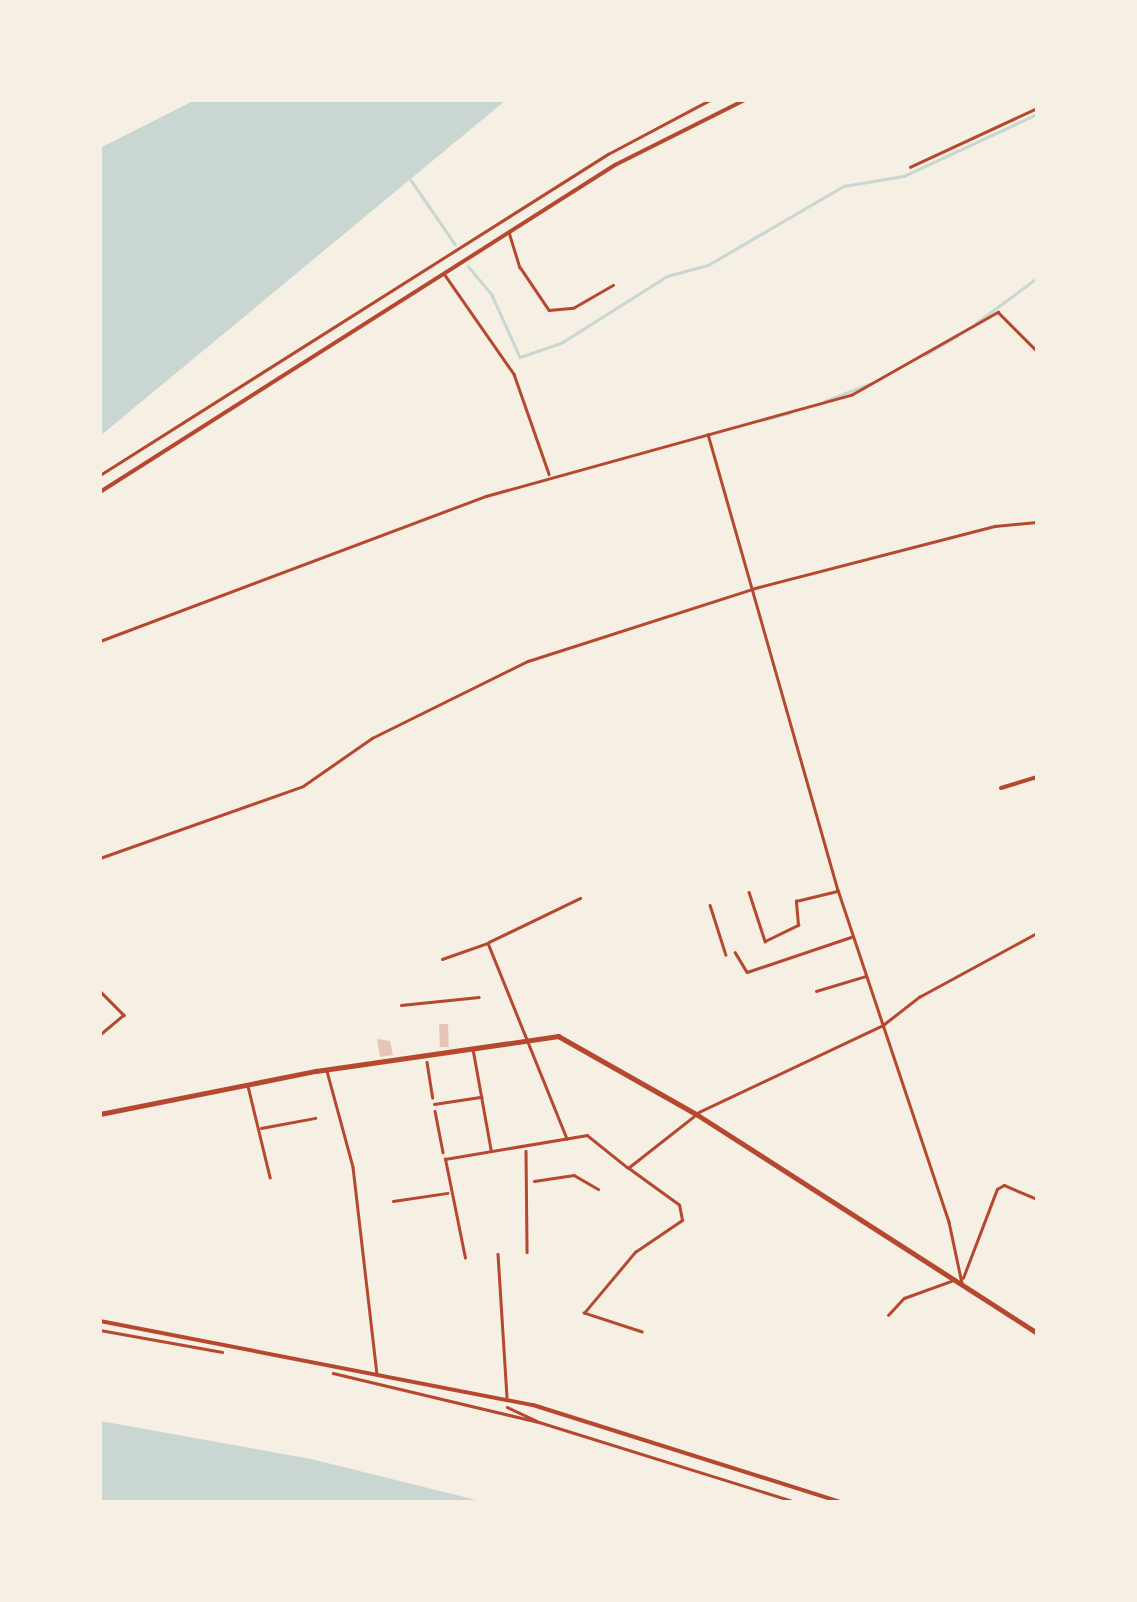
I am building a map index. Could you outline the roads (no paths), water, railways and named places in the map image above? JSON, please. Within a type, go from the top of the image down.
[{"type":"street","points":[[100,492],[660,140],[745,100]]},
{"type":"street","points":[[1001,788],[1037,777]]},
{"type":"street","points":[[100,1114],[327,1069],[528,1041],[577,1040],[1037,1333]]},
{"type":"street","points":[[100,1321],[507,1401],[840,1502]]},
{"type":"lane","points":[[910,167],[1037,108]]},
{"type":"lane","points":[[509,232],[520,267],[550,310],[573,308],[613,286]]},
{"type":"lane","points":[[445,273],[514,374],[550,476]]},
{"type":"lane","points":[[100,641],[384,531],[550,476],[851,396],[998,312],[1037,351]]},
{"type":"lane","points":[[708,432],[838,890],[949,1222],[962,1285]]},
{"type":"lane","points":[[100,858],[304,786],[372,738],[528,661],[755,588],[995,526],[1037,522]]},
{"type":"lane","points":[[749,892],[764,940],[798,925],[796,901],[838,890]]},
{"type":"lane","points":[[442,959],[488,942],[580,898]]},
{"type":"lane","points":[[710,905],[726,955]]},
{"type":"lane","points":[[628,1168],[696,1114],[882,1025],[919,997],[1037,933]]},
{"type":"lane","points":[[734,952],[746,972],[854,936]]},
{"type":"lane","points":[[488,942],[568,1140]]},
{"type":"lane","points":[[816,992],[866,976]]},
{"type":"lane","points":[[100,991],[124,1014],[100,1035]]},
{"type":"lane","points":[[401,1005],[479,997]]},
{"type":"lane","points":[[473,1049],[492,1151]]},
{"type":"lane","points":[[327,1069],[353,1168],[377,1374]]},
{"type":"lane","points":[[248,1085],[270,1176]]},
{"type":"lane","points":[[434,1104],[483,1097]]},
{"type":"lane","points":[[260,1129],[314,1118]]},
{"type":"lane","points":[[465,1258],[445,1160],[492,1151],[526,1150],[587,1134],[679,1205],[682,1220],[635,1252],[584,1314],[642,1332]]},
{"type":"lane","points":[[526,1150],[531,1182]]},
{"type":"lane","points":[[527,1252],[522,1188],[531,1182],[574,1175],[598,1189]]},
{"type":"lane","points":[[962,1285],[964,1263],[996,1189],[1004,1185],[1037,1199]]},
{"type":"lane","points":[[393,1201],[449,1193]]},
{"type":"lane","points":[[498,1254],[507,1401]]},
{"type":"lane","points":[[888,1315],[904,1298],[952,1279]]},
{"type":"waterway","points":[[468,266],[492,295],[520,357],[561,343],[667,276],[708,265],[844,186],[904,176],[1037,114]]},
{"type":"waterway","points":[[411,180],[455,244]]},
{"type":"waterway","points":[[976,323],[1037,278]]},
{"type":"waterway","points":[[925,355],[957,336]]},
{"type":"waterway","points":[[825,401],[869,384]]},
{"type":"waterway","points":[[763,420],[790,413]]}]
